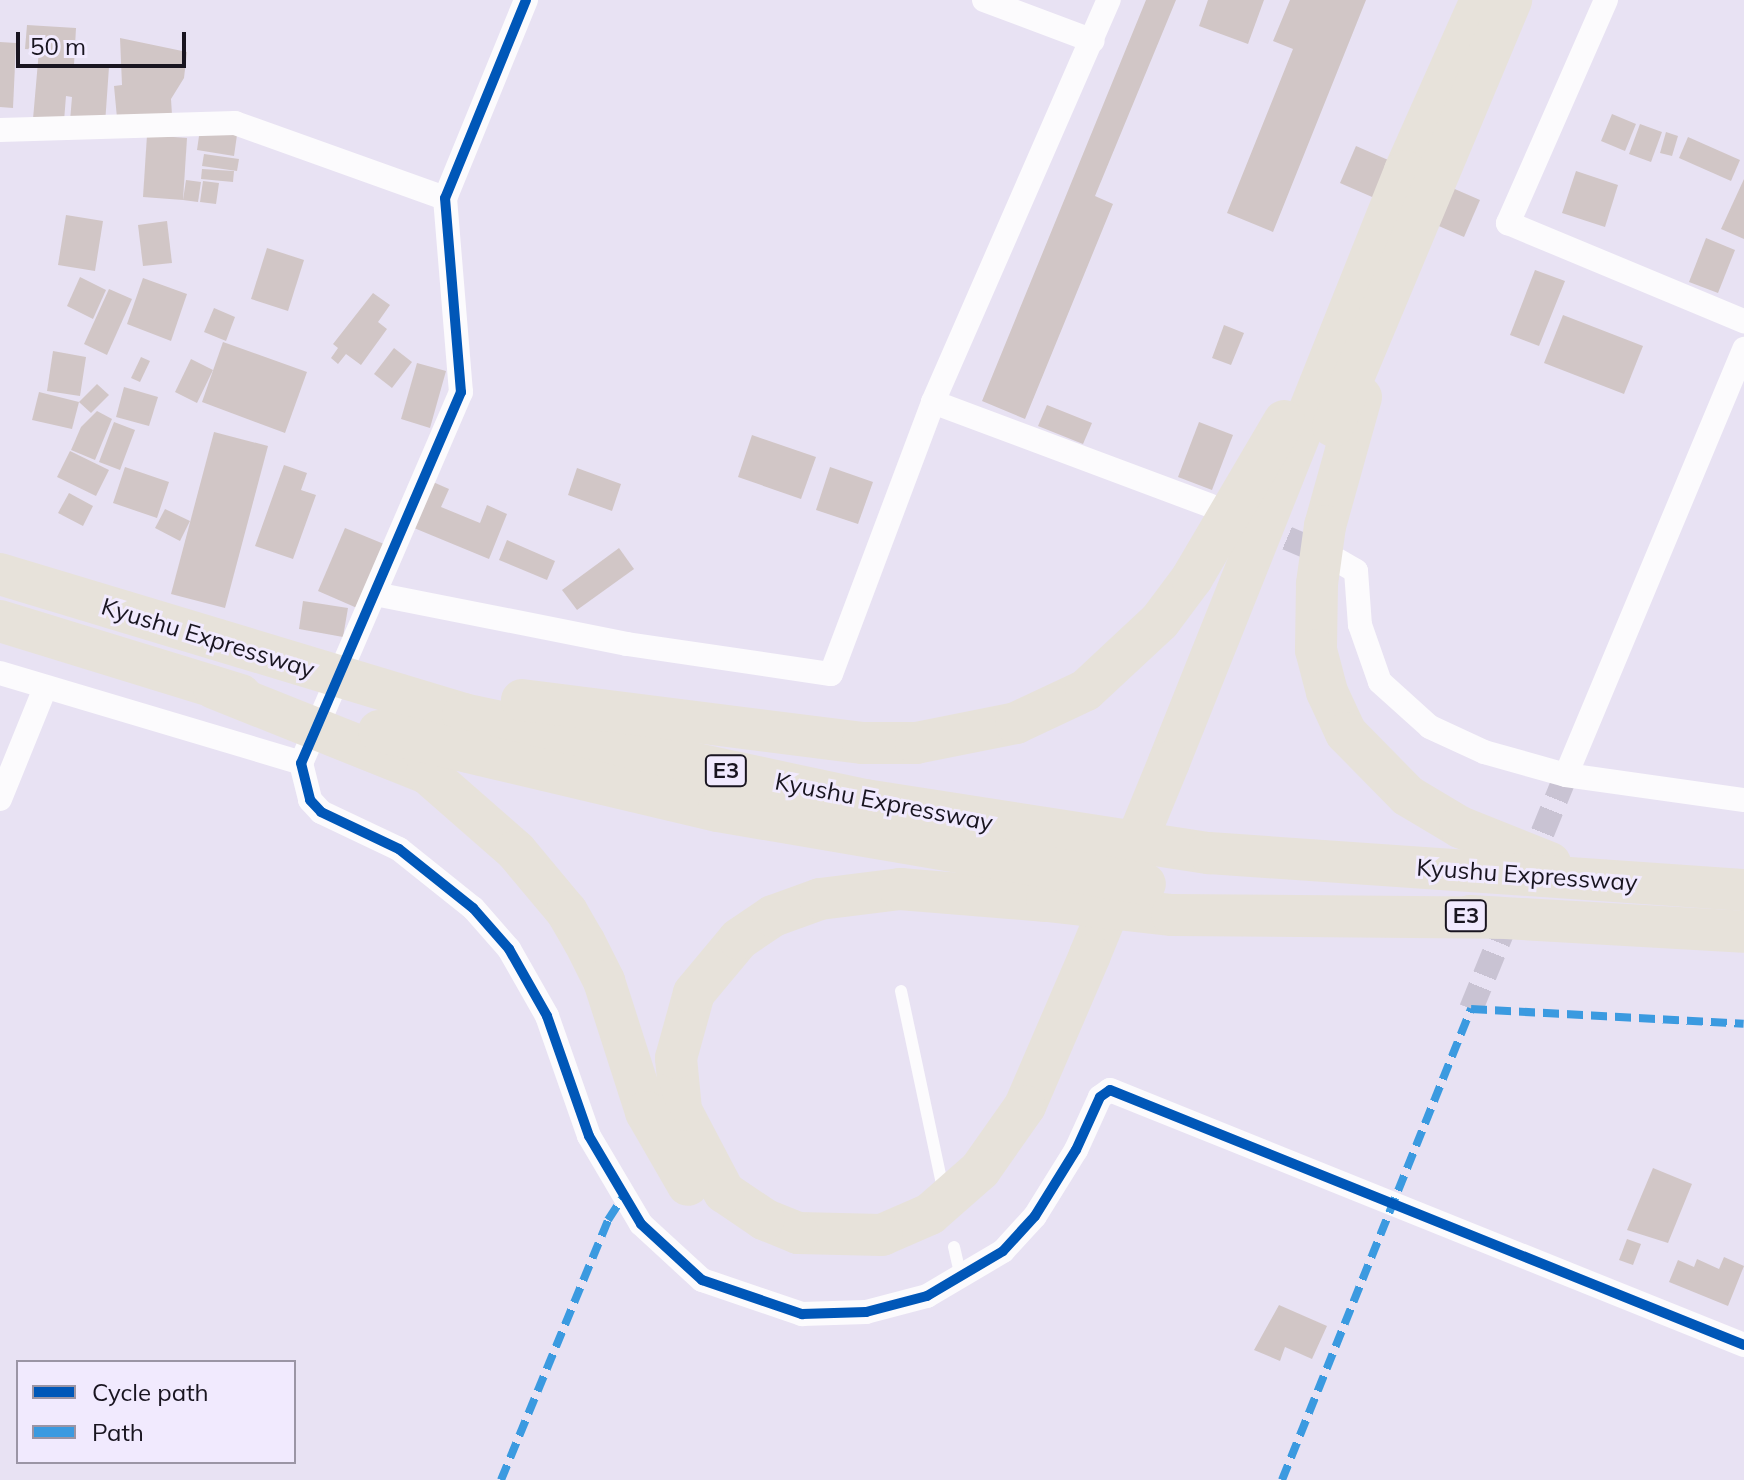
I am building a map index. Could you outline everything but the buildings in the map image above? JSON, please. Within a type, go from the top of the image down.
[{"type":"highway","points":[[1460,55],[1463,0]]},
{"type":"highway","points":[[1060,869],[820,899],[773,916],[739,939],[694,993],[676,1058],[684,1120],[724,1192],[764,1219],[798,1233],[882,1235],[930,1214],[980,1170],[1025,1106],[1405,171],[1460,55],[1503,6]]},
{"type":"highway","points":[[374,708],[427,773],[516,851],[567,912],[604,981],[646,1112],[691,1191],[711,1214],[761,1248],[809,1259],[861,1262],[935,1242],[1001,1187],[1039,1137],[1109,979],[1236,652],[1381,314],[1503,6]]},
{"type":"highway","points":[[1381,314],[1325,526],[1314,616],[1327,692],[1346,733],[1408,796],[1512,849],[1562,868],[1627,883]]},
{"type":"highway","points":[[0,574],[374,708],[549,706],[863,743],[916,743],[1016,723],[1086,690],[1160,621],[1342,329]]},
{"type":"highway","name":"Kyushu Expressway","points":[[0,621],[214,688],[374,708],[718,811],[1060,869],[1180,903],[1744,932]]},
{"type":"highway","name":"Kyushu Expressway","points":[[1060,869],[1209,853],[1744,890]]},
{"type":"street","points":[[526,0],[445,198],[461,392],[301,763],[310,800],[321,812],[399,849],[473,908],[509,949],[547,1016],[589,1136],[623,1197],[650,1234],[702,1280],[747,1299],[802,1314],[836,1315],[927,1296],[962,1280],[1003,1251],[1035,1216],[1076,1150],[1100,1097],[1110,1090],[1744,1345]]},
{"type":"street","points":[[984,0],[1093,41]]},
{"type":"street","points":[[375,594],[627,644],[831,674],[933,402],[1109,0]]},
{"type":"street","points":[[1606,0],[1508,223],[1744,321]]},
{"type":"street","points":[[0,130],[235,123],[445,198]]},
{"type":"street","points":[[1566,775],[1744,349]]},
{"type":"street","points":[[933,402],[1209,505]]},
{"type":"street","points":[[1337,560],[1356,571],[1360,625],[1380,682],[1430,727],[1484,752],[1566,775],[1744,800]]},
{"type":"street","points":[[0,673],[301,763]]},
{"type":"street","points":[[0,799],[45,688]]},
{"type":"lane","points":[[901,991],[942,1184]]},
{"type":"lane","points":[[954,1247],[962,1280]]},
{"type":"tunnel","points":[[1254,524],[1331,557]]},
{"type":"tunnel","points":[[1529,866],[1566,775]]},
{"type":"tunnel","points":[[1471,1009],[1511,911]]},
{"type":"marked path","points":[[1282,1480],[1471,1009],[1744,1024]]},
{"type":"marked path","points":[[501,1480],[608,1220],[623,1197]]},
{"type":"cycle path","points":[[526,0],[445,198],[461,392],[301,763],[310,800],[321,812],[399,849],[473,908],[509,949],[547,1016],[589,1136],[641,1224],[702,1280],[802,1314],[866,1312],[927,1296],[1003,1251],[1035,1216],[1076,1150],[1100,1097],[1110,1090],[1744,1345]]}]
